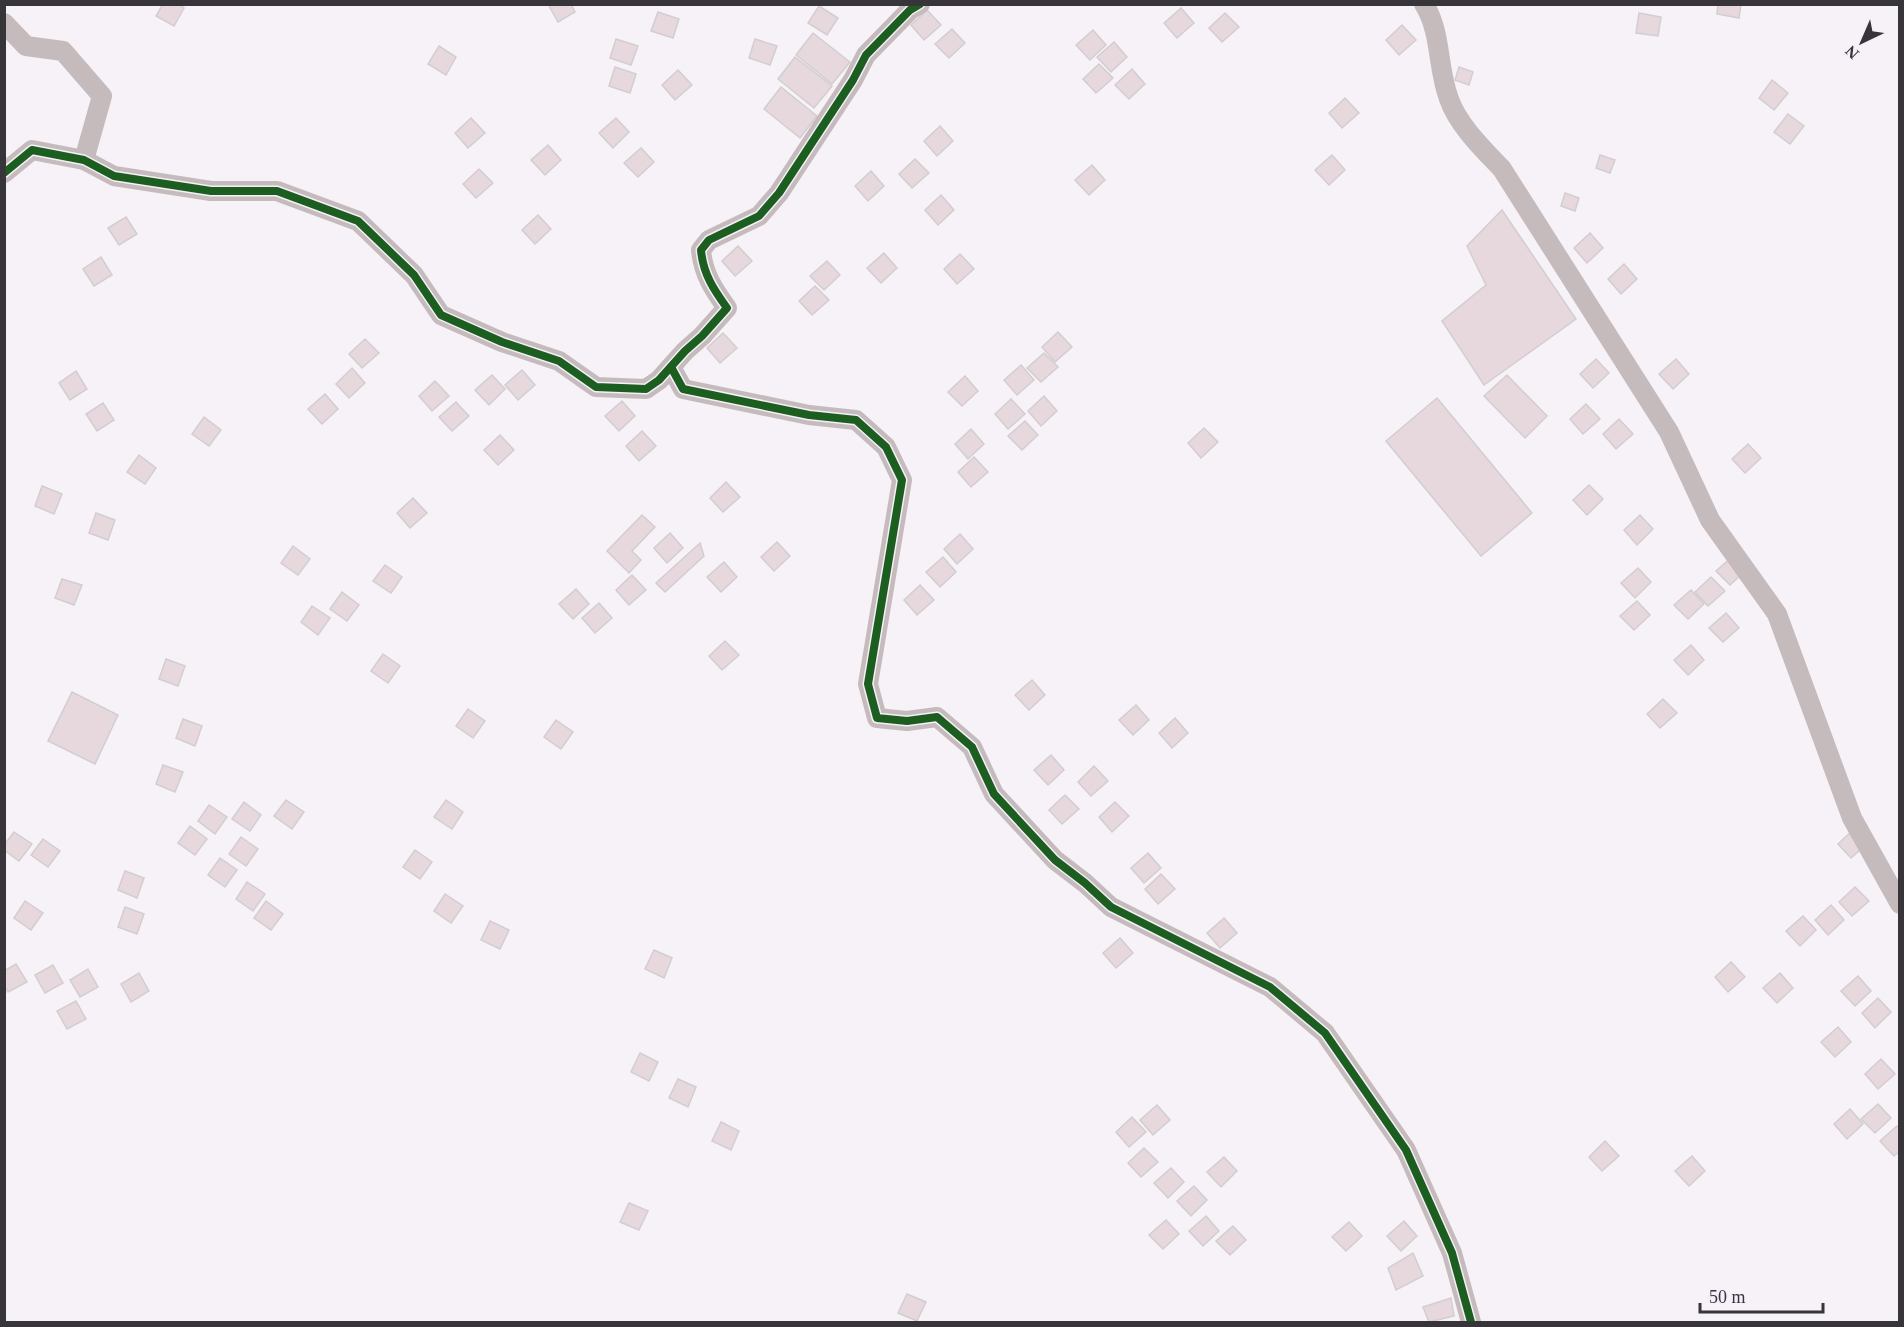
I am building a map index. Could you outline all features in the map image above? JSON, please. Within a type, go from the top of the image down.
[{"type":"street","points":[[4,173],[32,150],[84,160],[114,176],[211,191],[277,191],[358,221],[414,275],[441,315],[502,342],[559,361],[596,387],[646,389],[659,380],[727,308],[710,284],[702,261],[701,250],[709,240],[759,216],[779,193],[853,80],[866,56],[910,10],[920,4]]},
{"type":"street","points":[[1424,4],[1433,19],[1449,99],[1472,138],[1502,169],[1669,432],[1710,520],[1777,614],[1852,818],[1899,904]]},
{"type":"street","points":[[4,23],[26,46],[63,51],[102,96],[84,160]]},
{"type":"street","points":[[671,367],[683,389],[809,415],[856,420],[886,447],[902,480],[868,684],[877,718],[908,721],[937,717],[972,747],[994,794],[1001,802],[1055,860],[1111,907],[1270,987],[1325,1033],[1406,1150],[1452,1253],[1471,1323]]},
{"type":"building","points":[[163,4],[178,4],[184,8],[174,26],[156,16]]},
{"type":"building","points":[[548,4],[571,4],[575,12],[558,22]]},
{"type":"building","points":[[1718,4],[1741,4],[1739,18],[1717,14]]},
{"type":"building","points":[[819,6],[838,18],[827,35],[808,23]]},
{"type":"building","points":[[1181,8],[1194,23],[1177,38],[1164,23]]},
{"type":"building","points":[[927,10],[941,25],[924,40],[911,25]]},
{"type":"building","points":[[658,12],[679,19],[673,38],[651,31]]},
{"type":"building","points":[[1225,13],[1239,27],[1222,42],[1209,28]]},
{"type":"building","points":[[1639,13],[1661,17],[1658,36],[1636,33]]},
{"type":"building","points":[[1402,25],[1416,40],[1399,55],[1386,40]]},
{"type":"building","points":[[952,29],[965,43],[949,58],[935,44]]},
{"type":"building","points":[[1093,30],[1106,45],[1090,60],[1076,45]]},
{"type":"building","points":[[813,33],[850,62],[832,84],[796,55]]},
{"type":"building","points":[[616,39],[638,46],[631,65],[610,58]]},
{"type":"building","points":[[755,39],[777,46],[770,65],[749,58]]},
{"type":"building","points":[[1114,42],[1127,57],[1111,72],[1097,57]]},
{"type":"building","points":[[439,46],[456,57],[446,75],[428,64]]},
{"type":"building","points":[[795,57],[832,86],[814,108],[778,79]]},
{"type":"building","points":[[1099,64],[1113,78],[1096,93],[1083,79]]},
{"type":"building","points":[[615,67],[636,74],[630,93],[609,86]]},
{"type":"building","points":[[1459,67],[1473,72],[1469,85],[1455,80]]},
{"type":"building","points":[[1132,69],[1145,84],[1129,99],[1115,85]]},
{"type":"building","points":[[678,70],[692,85],[675,100],[662,85]]},
{"type":"building","points":[[1772,80],[1788,93],[1774,110],[1759,98]]},
{"type":"building","points":[[781,87],[817,116],[800,138],[764,109]]},
{"type":"building","points":[[1345,98],[1359,113],[1342,128],[1329,113]]},
{"type":"building","points":[[1788,114],[1804,126],[1790,144],[1774,132]]},
{"type":"building","points":[[471,118],[485,133],[468,148],[455,133]]},
{"type":"building","points":[[616,118],[629,132],[613,148],[599,133]]},
{"type":"building","points":[[940,126],[953,141],[937,156],[924,141]]},
{"type":"building","points":[[548,145],[561,160],[545,175],[531,160]]},
{"type":"building","points":[[641,148],[654,162],[638,177],[624,163]]},
{"type":"building","points":[[1332,155],[1345,170],[1329,185],[1315,170]]},
{"type":"building","points":[[1600,155],[1615,160],[1610,173],[1596,168]]},
{"type":"building","points":[[915,159],[929,173],[912,188],[899,174]]},
{"type":"building","points":[[1092,165],[1105,180],[1089,195],[1075,180]]},
{"type":"building","points":[[479,169],[493,183],[476,198],[463,184]]},
{"type":"building","points":[[871,171],[884,186],[868,201],[855,186]]},
{"type":"building","points":[[1565,193],[1579,198],[1575,211],[1561,206]]},
{"type":"building","points":[[941,195],[954,210],[938,225],[925,210]]},
{"type":"building","points":[[1502,210],[1576,319],[1484,385],[1442,321],[1486,285],[1467,246]]},
{"type":"building","points":[[538,215],[551,229],[535,244],[522,230]]},
{"type":"building","points":[[126,217],[137,234],[119,245],[108,228]]},
{"type":"building","points":[[1590,233],[1603,248],[1587,263],[1574,248]]},
{"type":"building","points":[[738,246],[752,261],[735,276],[722,261]]},
{"type":"building","points":[[884,253],[897,268],[881,283],[867,268]]},
{"type":"building","points":[[960,254],[974,269],[957,284],[944,269]]},
{"type":"building","points":[[101,257],[112,275],[94,286],[83,269]]},
{"type":"building","points":[[827,261],[840,275],[824,290],[810,276]]},
{"type":"building","points":[[1624,264],[1637,279],[1621,294],[1608,279]]},
{"type":"building","points":[[815,286],[829,300],[812,315],[799,301]]},
{"type":"building","points":[[1058,332],[1072,347],[1055,362],[1042,347]]},
{"type":"building","points":[[723,333],[737,348],[720,363],[707,348]]},
{"type":"building","points":[[365,339],[379,353],[362,368],[349,354]]},
{"type":"building","points":[[1044,353],[1058,367],[1041,382],[1027,368]]},
{"type":"building","points":[[1596,359],[1609,373],[1593,388],[1580,374]]},
{"type":"building","points":[[1676,359],[1689,374],[1673,389],[1659,374]]},
{"type":"building","points":[[1021,365],[1034,380],[1017,395],[1004,380]]},
{"type":"building","points":[[352,368],[365,383],[349,398],[336,384]]},
{"type":"building","points":[[522,370],[535,385],[518,400],[505,385]]},
{"type":"building","points":[[76,371],[87,389],[70,400],[59,383]]},
{"type":"building","points":[[492,375],[505,389],[489,405],[475,390]]},
{"type":"building","points":[[1507,375],[1547,416],[1525,438],[1484,396]]},
{"type":"building","points":[[965,376],[978,391],[962,406],[948,392]]},
{"type":"building","points":[[435,381],[449,396],[432,411],[419,396]]},
{"type":"building","points":[[325,394],[338,409],[322,424],[308,409]]},
{"type":"building","points":[[1044,396],[1057,411],[1041,426],[1028,411]]},
{"type":"building","points":[[1437,398],[1532,513],[1481,556],[1386,441]]},
{"type":"building","points":[[1011,399],[1025,414],[1008,429],[995,414]]},
{"type":"building","points":[[622,401],[635,416],[619,431],[605,416]]},
{"type":"building","points":[[456,402],[469,416],[452,431],[439,417]]},
{"type":"building","points":[[103,403],[114,420],[97,431],[86,414]]},
{"type":"building","points":[[1586,404],[1600,419],[1583,434],[1570,419]]},
{"type":"building","points":[[204,417],[221,430],[209,446],[192,434]]},
{"type":"building","points":[[1619,419],[1633,434],[1616,449],[1603,434]]},
{"type":"building","points":[[1025,421],[1038,435],[1022,450],[1008,436]]},
{"type":"building","points":[[1204,428],[1218,442],[1201,458],[1188,443]]},
{"type":"building","points":[[971,429],[984,444],[968,459],[955,444]]},
{"type":"building","points":[[642,431],[656,446],[639,461],[626,446]]},
{"type":"building","points":[[500,435],[514,450],[498,465],[484,450]]},
{"type":"building","points":[[1748,444],[1761,458],[1745,473],[1732,459]]},
{"type":"building","points":[[139,455],[156,468],[145,484],[127,472]]},
{"type":"building","points":[[974,457],[988,472],[971,487],[958,472]]},
{"type":"building","points":[[726,482],[740,497],[723,512],[710,498]]},
{"type":"building","points":[[1589,485],[1603,499],[1587,515],[1573,500]]},
{"type":"building","points":[[42,486],[62,494],[54,514],[35,506]]},
{"type":"building","points":[[413,498],[427,513],[410,528],[397,513]]},
{"type":"building","points":[[96,513],[115,520],[108,540],[89,533]]},
{"type":"building","points":[[642,515],[655,527],[632,551],[641,560],[629,573],[607,551]]},
{"type":"building","points":[[1640,515],[1653,529],[1637,545],[1624,530]]},
{"type":"building","points":[[670,533],[683,548],[667,563],[654,548]]},
{"type":"building","points":[[960,534],[973,549],[957,564],[944,549]]},
{"type":"building","points":[[777,542],[790,556],[774,571],[761,557]]},
{"type":"building","points":[[700,543],[704,556],[665,592],[656,583]]},
{"type":"building","points":[[293,546],[310,559],[298,575],[281,563]]},
{"type":"building","points":[[1733,556],[1746,570],[1730,585],[1716,571]]},
{"type":"building","points":[[943,557],[956,572],[940,587],[926,572]]},
{"type":"building","points":[[724,562],[737,577],[721,592],[707,577]]},
{"type":"building","points":[[385,565],[402,577],[391,593],[373,581]]},
{"type":"building","points":[[1638,568],[1651,582],[1635,598],[1621,583]]},
{"type":"building","points":[[632,575],[646,590],[629,605],[616,590]]},
{"type":"building","points":[[1711,577],[1725,591],[1708,606],[1695,592]]},
{"type":"building","points":[[62,579],[82,585],[74,605],[55,598]]},
{"type":"building","points":[[920,585],[934,600],[917,615],[904,600]]},
{"type":"building","points":[[576,589],[589,604],[573,619],[559,604]]},
{"type":"building","points":[[1691,590],[1704,604],[1688,619],[1674,605]]},
{"type":"building","points":[[342,592],[359,605],[347,621],[330,609]]},
{"type":"building","points":[[1637,601],[1650,615],[1634,630],[1620,616]]},
{"type":"building","points":[[599,603],[612,618],[595,633],[582,618]]},
{"type":"building","points":[[312,606],[330,618],[318,635],[301,622]]},
{"type":"building","points":[[1726,613],[1739,628],[1723,642],[1709,628]]},
{"type":"building","points":[[725,641],[739,655],[722,670],[709,656]]},
{"type":"building","points":[[1691,645],[1704,660],[1688,675],[1674,660]]},
{"type":"building","points":[[383,654],[400,666],[388,683],[371,671]]},
{"type":"building","points":[[166,659],[185,666],[178,686],[159,679]]},
{"type":"building","points":[[1032,680],[1045,695],[1029,710],[1015,695]]},
{"type":"building","points":[[72,692],[118,715],[95,764],[48,741]]},
{"type":"building","points":[[1663,699],[1677,713],[1660,728],[1647,714]]},
{"type":"building","points":[[1136,705],[1149,720],[1133,735],[1119,720]]},
{"type":"building","points":[[468,709],[485,721],[473,738],[456,726]]},
{"type":"building","points":[[1175,718],[1188,733],[1172,748],[1159,733]]},
{"type":"building","points":[[183,719],[202,726],[195,746],[176,738]]},
{"type":"building","points":[[556,720],[573,732],[561,749],[544,737]]},
{"type":"building","points":[[1051,755],[1064,770],[1048,785],[1034,770]]},
{"type":"building","points":[[163,765],[183,772],[175,792],[156,784]]},
{"type":"building","points":[[1094,766],[1108,781],[1091,796],[1078,782]]},
{"type":"building","points":[[1065,795],[1079,809],[1062,824],[1049,810]]},
{"type":"building","points":[[286,800],[304,812],[292,829],[274,816]]},
{"type":"building","points":[[446,800],[463,812],[452,829],[434,817]]},
{"type":"building","points":[[244,802],[261,815],[250,831],[232,819]]},
{"type":"building","points":[[1115,802],[1129,816],[1112,832],[1099,817]]},
{"type":"building","points":[[209,805],[227,817],[215,834],[198,821]]},
{"type":"building","points":[[190,826],[207,839],[195,855],[178,843]]},
{"type":"building","points":[[1854,829],[1868,843],[1851,858],[1838,844]]},
{"type":"building","points":[[14,832],[32,844],[19,861],[4,850],[4,845]]},
{"type":"building","points":[[241,837],[258,849],[246,866],[229,854]]},
{"type":"building","points":[[43,839],[60,851],[48,867],[31,855]]},
{"type":"building","points":[[415,850],[432,862],[420,879],[403,867]]},
{"type":"building","points":[[1148,853],[1161,868],[1144,883],[1131,868]]},
{"type":"building","points":[[220,858],[237,870],[225,887],[208,875]]},
{"type":"building","points":[[125,871],[144,878],[137,898],[118,890]]},
{"type":"building","points":[[1161,874],[1175,889],[1158,904],[1145,889]]},
{"type":"building","points":[[247,882],[265,894],[253,911],[236,899]]},
{"type":"building","points":[[1855,887],[1869,901],[1852,916],[1839,902]]},
{"type":"building","points":[[445,894],[463,906],[451,923],[434,911]]},
{"type":"building","points":[[25,901],[43,913],[31,930],[14,918]]},
{"type":"building","points":[[266,901],[283,914],[271,930],[254,918]]},
{"type":"building","points":[[1831,905],[1844,920],[1828,935],[1815,920]]},
{"type":"building","points":[[125,907],[144,914],[137,934],[118,927]]},
{"type":"building","points":[[1803,916],[1816,930],[1800,946],[1786,931]]},
{"type":"building","points":[[1224,918],[1237,933],[1220,948],[1207,933]]},
{"type":"building","points":[[490,921],[509,930],[500,949],[481,940]]},
{"type":"building","points":[[1120,938],[1133,953],[1116,968],[1103,953]]},
{"type":"building","points":[[654,950],[672,958],[664,978],[645,969]]},
{"type":"building","points":[[1731,962],[1745,977],[1728,992],[1715,977]]},
{"type":"building","points":[[16,964],[27,982],[8,992],[4,985],[4,971]]},
{"type":"building","points":[[53,965],[63,983],[45,993],[35,975]]},
{"type":"building","points":[[88,969],[98,987],[80,997],[70,980]]},
{"type":"building","points":[[139,973],[149,991],[131,1002],[121,984]]},
{"type":"building","points":[[1780,973],[1793,988],[1777,1003],[1763,988]]},
{"type":"building","points":[[1858,976],[1871,991],[1855,1006],[1841,991]]},
{"type":"building","points":[[1878,998],[1891,1012],[1875,1028],[1862,1013]]},
{"type":"building","points":[[76,1001],[86,1019],[67,1029],[57,1011]]},
{"type":"building","points":[[1838,1027],[1851,1042],[1835,1057],[1821,1042]]},
{"type":"building","points":[[640,1053],[658,1062],[649,1081],[631,1072]]},
{"type":"building","points":[[1881,1059],[1895,1074],[1878,1089],[1865,1074]]},
{"type":"building","points":[[678,1079],[696,1087],[688,1107],[669,1098]]},
{"type":"building","points":[[1878,1104],[1891,1118],[1875,1133],[1861,1119]]},
{"type":"building","points":[[1157,1105],[1170,1120],[1153,1135],[1140,1120]]},
{"type":"building","points":[[1850,1109],[1863,1124],[1847,1139],[1834,1124]]},
{"type":"building","points":[[1132,1117],[1146,1132],[1129,1147],[1116,1132]]},
{"type":"building","points":[[721,1122],[739,1131],[731,1150],[712,1141]]},
{"type":"building","points":[[1897,1126],[1900,1129],[1900,1151],[1894,1156],[1880,1141]]},
{"type":"building","points":[[1605,1141],[1619,1156],[1602,1171],[1589,1157]]},
{"type":"building","points":[[1144,1148],[1158,1162],[1141,1177],[1128,1163]]},
{"type":"building","points":[[1692,1156],[1705,1171],[1689,1186],[1675,1171]]},
{"type":"building","points":[[1224,1157],[1237,1171],[1221,1187],[1207,1172]]},
{"type":"building","points":[[1171,1168],[1184,1182],[1168,1198],[1154,1183]]},
{"type":"building","points":[[1194,1186],[1207,1200],[1191,1216],[1177,1201]]},
{"type":"building","points":[[629,1203],[648,1211],[639,1230],[620,1222]]},
{"type":"building","points":[[1206,1216],[1219,1231],[1203,1246],[1189,1231]]},
{"type":"building","points":[[1166,1220],[1179,1234],[1163,1249],[1149,1235]]},
{"type":"building","points":[[1404,1221],[1417,1236],[1401,1251],[1387,1236]]},
{"type":"building","points":[[1349,1222],[1362,1236],[1346,1251],[1332,1237]]},
{"type":"building","points":[[1233,1226],[1246,1240],[1230,1255],[1216,1241]]},
{"type":"building","points":[[1413,1253],[1423,1276],[1396,1290],[1388,1268]]},
{"type":"building","points":[[907,1294],[926,1302],[917,1321],[898,1313]]},
{"type":"building","points":[[1451,1298],[1454,1316],[1429,1322],[1423,1307]]},
{"type":"cycle path","points":[[4,173],[32,150],[84,160],[114,176],[211,191],[277,191],[358,221],[414,275],[441,315],[502,342],[559,361],[596,387],[646,389],[659,380],[727,308],[707,274],[701,250],[709,240],[759,216],[779,193],[853,80],[866,55],[910,10],[920,4]]},
{"type":"cycle path","points":[[671,367],[683,389],[809,415],[856,420],[886,447],[902,480],[868,684],[877,718],[907,721],[937,717],[972,747],[994,794],[1055,860],[1111,907],[1270,987],[1325,1033],[1406,1150],[1452,1253],[1471,1322]]}]
